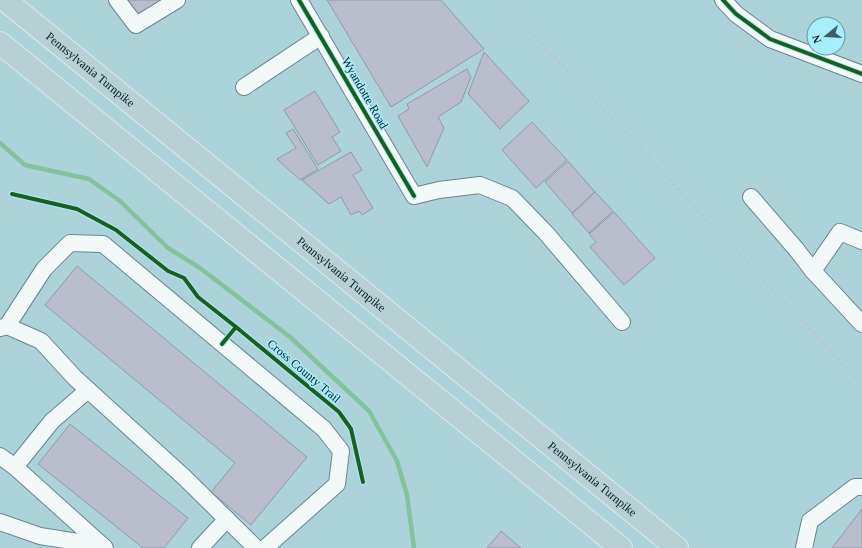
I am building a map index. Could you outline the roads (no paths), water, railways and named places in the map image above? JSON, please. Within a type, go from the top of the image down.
[{"type":"highway","name":"Pennsylvania Turnpike","points":[[6,0],[677,548]]},
{"type":"highway","points":[[0,43],[621,548]]},
{"type":"street","points":[[117,0],[136,25],[177,0]]},
{"type":"street","name":"Wyandotte Road","points":[[299,0],[414,196],[439,190],[480,186],[512,198],[546,233],[622,322]]},
{"type":"street","points":[[723,0],[736,14],[770,39],[862,74]]},
{"type":"street","points":[[244,87],[321,36]]},
{"type":"street","points":[[751,197],[813,271],[862,324]]},
{"type":"street","points":[[813,271],[840,232],[862,241]]},
{"type":"street","points":[[256,548],[185,478],[75,378],[41,342],[3,327],[44,269],[70,243],[103,244],[324,429],[341,451],[337,484],[265,548]]},
{"type":"street","points":[[15,467],[52,421],[88,390]]},
{"type":"street","points":[[0,456],[15,467],[104,547]]},
{"type":"street","points":[[804,548],[810,521],[855,487],[862,487]]},
{"type":"street","points":[[200,548],[227,519]]},
{"type":"street","points":[[0,522],[40,536],[104,547]]},
{"type":"waterway","points":[[0,143],[25,165],[89,179],[120,201],[168,248],[200,268],[290,337],[369,411],[397,461],[407,495],[414,548]]},
{"type":"railway","points":[[501,0],[862,385]]}]
